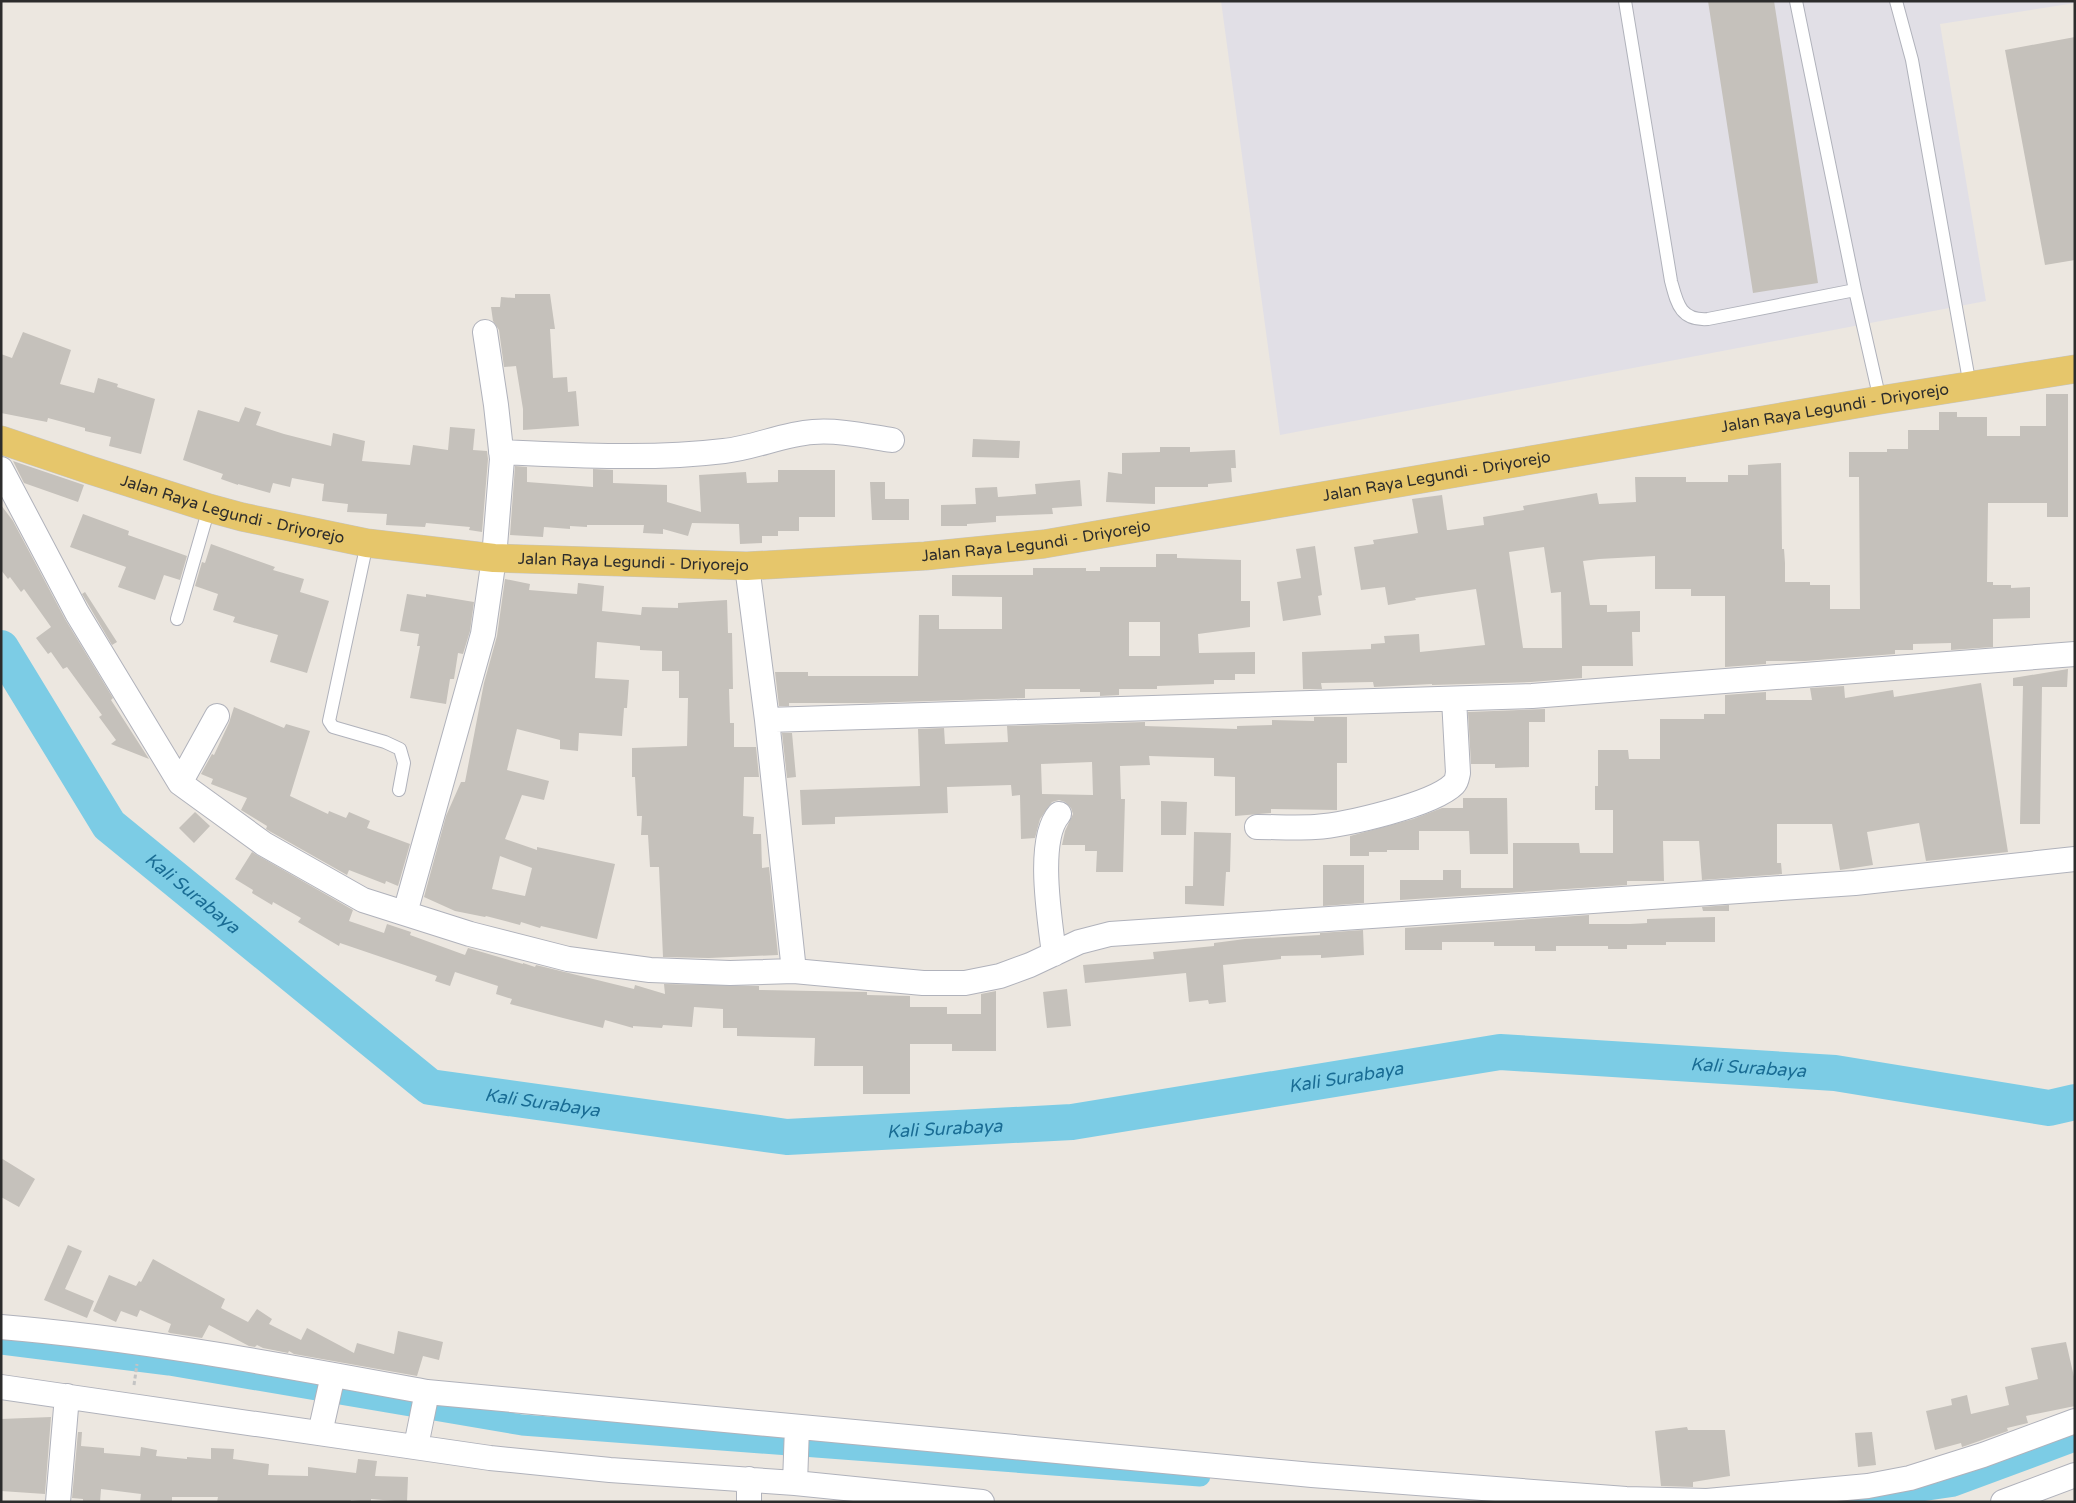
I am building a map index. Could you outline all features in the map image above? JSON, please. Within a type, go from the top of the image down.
[{"type":"main road","name":"Jalan Raya Legundi - Driyorejo","points":[[1,440],[209,508],[367,543],[494,558],[747,566],[925,556],[1044,544],[1880,400],[2075,369]]},
{"type":"street","points":[[405,913],[483,634],[494,558],[501,452],[485,332]]},
{"type":"street","points":[[501,452],[622,457],[724,451],[756,446],[793,435],[813,432],[842,432],[892,440]]},
{"type":"street","points":[[1,469],[77,613],[180,783],[264,844],[363,900],[470,934],[568,960],[650,970],[730,973],[794,972],[923,983],[965,984],[1000,976],[1030,966],[1079,942],[1110,934],[1855,883],[2075,860]]},
{"type":"street","points":[[747,566],[767,720],[794,972]]},
{"type":"street","points":[[767,720],[1532,696],[2075,654]]},
{"type":"street","points":[[1257,827],[1316,827],[1374,816],[1421,802],[1452,786],[1457,780],[1458,773],[1454,699]]},
{"type":"street","points":[[180,783],[217,716]]},
{"type":"street","points":[[1054,954],[1048,896],[1047,841],[1052,821],[1059,814]]},
{"type":"street","points":[[1,1327],[51,1331],[141,1344],[426,1395],[797,1431],[1312,1475],[1626,1499],[1707,1501],[1815,1496],[1910,1478],[1983,1455],[2075,1421]]},
{"type":"street","points":[[322,1426],[333,1378]]},
{"type":"street","points":[[1,1387],[322,1426],[417,1441],[509,1460],[610,1470],[749,1490],[795,1475],[982,1502]]},
{"type":"street","points":[[417,1441],[426,1395]]},
{"type":"street","points":[[58,1502],[67,1396]]},
{"type":"street","points":[[795,1475],[797,1431]]},
{"type":"street","points":[[2003,1502],[2075,1475]]},
{"type":"lane","points":[[1625,1],[1671,281],[1676,301],[1682,310],[1689,317],[1698,320],[1708,319],[1855,290]]},
{"type":"lane","points":[[1796,1],[1855,290],[1880,400]]},
{"type":"lane","points":[[1896,1],[1912,60],[1970,386]]},
{"type":"lane","points":[[177,619],[209,508]]},
{"type":"lane","points":[[367,543],[329,721],[333,727],[385,742],[400,749],[404,763],[399,790]]},
{"type":"path","points":[[132,1394],[138,1358]]},
{"type":"shaded area","points":[[1221,1],[2075,1],[2075,3],[1940,24],[1986,301],[1280,435]]},
{"type":"building","points":[[1708,1],[1774,1],[1818,283],[1753,293]]},
{"type":"building","points":[[2075,37],[2075,260],[2045,265],[2005,50]]},
{"type":"building","points":[[515,294],[550,294],[555,329],[550,329],[553,378],[567,377],[568,392],[576,391],[579,426],[523,430],[523,409],[516,366],[504,367],[499,330],[493,321],[491,307],[500,307],[501,297],[515,298]]},
{"type":"building","points":[[23,332],[71,350],[60,384],[94,393],[98,378],[118,384],[117,387],[155,399],[141,454],[109,446],[111,437],[85,431],[85,428],[48,418],[47,422],[1,413],[1,354],[12,358]]},
{"type":"building","points":[[2046,394],[2068,394],[2068,517],[2047,517],[2047,503],[1988,503],[1987,582],[1993,582],[1993,585],[2011,585],[2011,588],[2030,587],[2030,618],[1993,619],[1993,647],[1951,650],[1951,643],[1913,644],[1913,650],[1895,650],[1895,654],[1805,661],[1766,661],[1766,664],[1725,667],[1725,596],[1691,596],[1691,589],[1655,589],[1655,556],[1599,559],[1583,561],[1590,605],[1607,605],[1607,612],[1640,611],[1640,632],[1632,632],[1633,666],[1582,666],[1582,678],[1531,682],[1374,687],[1373,682],[1321,683],[1322,689],[1303,689],[1302,652],[1371,649],[1371,644],[1385,643],[1384,636],[1419,634],[1420,652],[1485,645],[1476,589],[1415,598],[1416,600],[1388,605],[1385,587],[1361,590],[1354,547],[1374,544],[1373,540],[1418,533],[1412,499],[1442,495],[1447,530],[1449,530],[1484,525],[1483,517],[1524,510],[1523,506],[1597,493],[1599,504],[1636,502],[1635,477],[1686,477],[1686,482],[1728,482],[1728,475],[1748,475],[1748,465],[1781,463],[1782,549],[1784,549],[1785,582],[1810,582],[1810,585],[1830,585],[1830,609],[1860,609],[1859,477],[1849,477],[1849,452],[1887,452],[1887,449],[1908,449],[1908,430],[1939,430],[1939,412],[1957,412],[1957,417],[1987,417],[1987,436],[2020,436],[2020,426],[2046,426]],"holes":[[[1544,547],[1551,593],[1561,592],[1562,648],[1523,648],[1509,552]]]},
{"type":"building","points":[[245,407],[261,412],[256,425],[284,434],[331,446],[333,433],[365,441],[362,461],[410,465],[413,445],[448,450],[450,427],[475,429],[473,450],[487,451],[488,459],[482,532],[469,530],[470,527],[426,523],[425,527],[386,525],[387,514],[347,512],[348,504],[322,501],[324,484],[292,478],[290,487],[273,483],[270,493],[221,479],[223,474],[183,460],[198,410],[239,422]]},
{"type":"building","points":[[973,439],[1020,441],[1019,458],[972,457]]},
{"type":"building","points":[[1160,447],[1190,447],[1190,452],[1235,450],[1236,468],[1231,468],[1232,482],[1208,484],[1208,487],[1155,487],[1155,504],[1106,502],[1108,472],[1122,474],[1122,453],[1160,452]]},
{"type":"building","points":[[13,461],[84,485],[78,502],[24,483]]},
{"type":"building","points":[[515,466],[527,467],[527,482],[593,487],[593,469],[613,470],[613,483],[667,485],[667,502],[701,512],[699,475],[746,472],[747,483],[778,482],[778,470],[835,470],[835,517],[799,517],[799,531],[778,531],[778,536],[762,536],[762,543],[740,544],[739,524],[692,523],[688,536],[663,529],[663,534],[643,533],[644,525],[587,525],[587,527],[570,526],[570,529],[544,527],[543,537],[510,535]]},
{"type":"building","points":[[1080,480],[1082,506],[1052,508],[1053,514],[996,516],[996,522],[967,524],[967,526],[941,526],[941,505],[976,504],[975,488],[997,487],[998,497],[1036,494],[1035,484]]},
{"type":"building","points":[[870,482],[885,482],[885,499],[909,499],[909,520],[872,520]]},
{"type":"building","points":[[1,505],[13,521],[65,619],[113,698],[111,700],[149,759],[111,744],[116,740],[99,717],[102,715],[67,667],[63,669],[51,652],[48,654],[36,638],[51,627],[24,589],[21,592],[10,577],[8,579],[1,570]]},
{"type":"building","points":[[83,514],[129,531],[128,535],[187,556],[180,580],[164,575],[155,600],[118,587],[126,567],[70,547]]},
{"type":"building","points":[[211,544],[275,567],[273,570],[304,579],[300,592],[329,601],[307,673],[270,662],[278,635],[233,622],[235,617],[213,610],[218,594],[195,586],[202,562],[205,563]]},
{"type":"building","points":[[1315,546],[1322,595],[1318,596],[1321,615],[1283,621],[1277,582],[1301,578],[1296,549]]},
{"type":"building","points":[[1156,554],[1177,554],[1177,558],[1241,560],[1241,601],[1250,601],[1250,627],[1198,634],[1199,653],[1255,652],[1255,674],[1235,674],[1235,680],[1214,680],[1214,684],[1157,686],[1157,689],[1119,689],[1119,695],[1100,696],[1100,692],[1080,692],[1080,689],[1025,689],[1025,698],[867,703],[789,703],[789,706],[779,706],[775,672],[808,672],[808,676],[918,676],[919,615],[939,615],[939,629],[1002,629],[1002,597],[952,596],[952,575],[1033,575],[1033,568],[1086,568],[1086,571],[1100,571],[1100,567],[1156,567]],"holes":[[[1129,622],[1160,622],[1160,656],[1129,656]]]},
{"type":"building","points":[[505,579],[530,584],[529,590],[577,594],[578,583],[604,586],[602,611],[641,615],[642,607],[678,608],[678,603],[727,600],[728,633],[732,633],[733,689],[729,689],[730,723],[734,723],[734,747],[756,747],[759,777],[744,777],[743,816],[754,817],[753,834],[761,834],[762,868],[769,867],[778,955],[709,958],[663,957],[659,867],[650,867],[648,835],[641,835],[642,816],[637,816],[635,777],[632,777],[632,748],[687,746],[688,698],[679,698],[679,671],[662,671],[662,651],[640,650],[640,646],[597,642],[595,678],[629,680],[622,736],[579,733],[578,751],[560,749],[560,740],[517,729],[507,770],[549,781],[544,800],[522,795],[505,839],[537,850],[537,847],[615,864],[597,939],[541,926],[540,928],[521,922],[520,925],[486,916],[455,911],[424,897],[446,816],[461,782],[465,782],[484,683],[497,636]],"holes":[[[500,856],[532,868],[525,896],[492,889]]]},
{"type":"building","points":[[85,592],[117,642],[112,645],[82,594]]},
{"type":"building","points":[[407,594],[426,597],[426,594],[474,602],[470,631],[463,654],[458,653],[454,679],[450,679],[446,704],[410,698],[420,646],[417,646],[419,634],[400,631]]},
{"type":"building","points":[[2068,669],[2067,687],[2042,687],[2040,824],[2020,824],[2023,686],[2013,686],[2013,678]]},
{"type":"building","points":[[1981,683],[2008,852],[1926,861],[1919,823],[1867,832],[1873,865],[1840,870],[1832,824],[1777,824],[1777,863],[1781,863],[1782,874],[1702,880],[1699,841],[1663,841],[1664,881],[1627,881],[1627,885],[1400,900],[1400,880],[1443,880],[1443,870],[1461,870],[1461,888],[1513,888],[1513,843],[1579,843],[1580,853],[1613,853],[1613,810],[1595,810],[1595,786],[1598,786],[1598,750],[1628,750],[1629,759],[1660,759],[1660,719],[1704,719],[1704,714],[1725,714],[1725,695],[1766,692],[1766,700],[1812,700],[1810,688],[1844,686],[1845,698],[1893,690],[1894,697]]},
{"type":"building","points":[[234,707],[284,728],[286,724],[310,731],[290,796],[328,814],[329,811],[346,818],[349,812],[370,821],[367,828],[410,844],[398,886],[386,881],[385,884],[349,870],[347,875],[271,832],[266,829],[267,826],[241,810],[247,798],[211,784],[213,779],[201,774],[212,754],[214,755],[229,723]]},
{"type":"building","points":[[1545,709],[1545,722],[1529,722],[1529,767],[1495,768],[1495,764],[1471,764],[1468,712]]},
{"type":"building","points":[[1314,717],[1347,717],[1347,763],[1337,763],[1337,810],[1271,809],[1271,813],[1235,816],[1235,777],[1214,776],[1214,758],[1149,756],[1150,765],[1120,766],[1121,799],[1125,799],[1123,872],[1096,872],[1097,851],[1085,851],[1085,845],[1062,845],[1065,831],[1073,814],[1071,808],[1065,802],[1059,800],[1052,802],[1040,819],[1035,838],[1021,839],[1020,795],[1012,796],[1011,785],[947,787],[948,813],[835,817],[835,824],[802,825],[800,790],[920,786],[918,729],[944,728],[945,744],[1008,742],[1007,726],[1145,722],[1145,726],[1237,729],[1237,726],[1272,725],[1272,720],[1314,721]],"holes":[[[1092,762],[1093,795],[1042,794],[1041,764]]]},
{"type":"building","points":[[782,733],[792,733],[796,777],[787,778]]},
{"type":"building","points":[[1463,798],[1507,798],[1508,854],[1470,854],[1469,831],[1419,831],[1419,850],[1387,850],[1387,852],[1369,852],[1369,856],[1350,856],[1350,836],[1413,819],[1442,808],[1463,808]]},
{"type":"building","points":[[1161,801],[1187,802],[1186,835],[1161,835]]},
{"type":"building","points":[[195,812],[210,826],[194,843],[179,828]]},
{"type":"building","points":[[1194,832],[1231,833],[1230,872],[1226,872],[1224,906],[1185,904],[1185,886],[1193,886]]},
{"type":"building","points":[[252,852],[353,910],[349,921],[384,933],[387,924],[411,932],[410,935],[465,955],[468,948],[535,967],[536,965],[634,989],[635,985],[665,994],[664,984],[759,986],[759,990],[867,992],[867,995],[910,996],[910,1007],[947,1007],[947,1014],[981,1014],[981,994],[996,991],[996,1051],[952,1051],[952,1044],[910,1044],[910,1094],[863,1094],[863,1066],[814,1066],[815,1038],[737,1036],[737,1028],[723,1028],[723,1009],[694,1007],[692,1027],[663,1025],[662,1028],[633,1026],[633,1028],[605,1020],[603,1028],[510,1004],[512,999],[496,994],[498,986],[455,972],[450,986],[435,981],[437,976],[340,943],[339,946],[298,922],[301,918],[273,902],[272,905],[252,893],[253,890],[235,879]]},
{"type":"building","points":[[1323,865],[1364,865],[1364,903],[1323,906]]},
{"type":"building","points":[[1729,905],[1729,911],[1703,911],[1702,907]]},
{"type":"building","points":[[1589,915],[1589,924],[1630,924],[1647,923],[1647,919],[1715,917],[1715,942],[1666,942],[1666,945],[1627,945],[1627,949],[1608,949],[1608,946],[1556,946],[1556,951],[1535,951],[1535,946],[1494,946],[1494,942],[1442,942],[1442,950],[1405,950],[1405,928]]},
{"type":"building","points":[[1363,930],[1364,955],[1321,958],[1321,955],[1281,956],[1281,959],[1223,965],[1226,1002],[1209,1004],[1208,1000],[1189,1002],[1186,973],[1085,983],[1083,965],[1154,959],[1153,952],[1214,946],[1214,943],[1245,939],[1320,935],[1320,933]]},
{"type":"building","points":[[1067,989],[1071,1026],[1047,1028],[1043,992]]},
{"type":"building","points":[[1,1158],[35,1179],[19,1207],[1,1197]]},
{"type":"building","points":[[68,1245],[82,1251],[65,1289],[94,1301],[87,1318],[44,1300]]},
{"type":"building","points":[[153,1259],[225,1299],[221,1308],[248,1322],[257,1309],[272,1319],[269,1324],[301,1340],[307,1328],[354,1353],[357,1343],[394,1354],[398,1331],[443,1342],[439,1360],[423,1356],[417,1376],[294,1354],[289,1351],[288,1353],[257,1345],[255,1347],[249,1346],[209,1325],[202,1338],[170,1333],[168,1332],[171,1324],[140,1310],[137,1317],[121,1311],[116,1322],[93,1311],[109,1275],[136,1286],[139,1281],[141,1282]]},
{"type":"building","points":[[2066,1342],[2075,1381],[2075,1406],[2026,1416],[2028,1423],[2007,1428],[2008,1431],[1962,1447],[1961,1443],[1935,1450],[1926,1411],[1952,1405],[1951,1399],[1967,1395],[1971,1414],[2009,1405],[2005,1387],[2038,1379],[2031,1348]]},
{"type":"building","points":[[51,1417],[45,1494],[1,1491],[1,1419]]},
{"type":"building","points":[[1687,1427],[1688,1430],[1725,1430],[1730,1476],[1693,1482],[1693,1487],[1661,1486],[1655,1431]]},
{"type":"building","points":[[78,1432],[82,1432],[81,1446],[104,1448],[104,1453],[140,1456],[141,1447],[157,1450],[156,1456],[211,1459],[211,1448],[234,1449],[233,1459],[269,1464],[268,1475],[308,1476],[308,1467],[356,1473],[358,1459],[377,1461],[375,1476],[408,1477],[407,1502],[371,1499],[371,1502],[351,1500],[350,1502],[217,1502],[218,1497],[172,1497],[172,1502],[140,1502],[141,1494],[101,1489],[100,1502],[83,1502],[83,1499],[72,1498]]},
{"type":"building","points":[[1872,1432],[1876,1465],[1858,1467],[1855,1433]]},
{"type":"waterway","name":"Kali Surabaya","points":[[1,648],[109,825],[430,1087],[787,1137],[1072,1122],[1500,1052],[1835,1073],[2049,1108],[2075,1102]]},
{"type":"waterway","points":[[1,1344],[169,1365],[522,1425],[1200,1476]]},
{"type":"waterway","points":[[1847,1502],[1954,1486],[2075,1441]]}]
